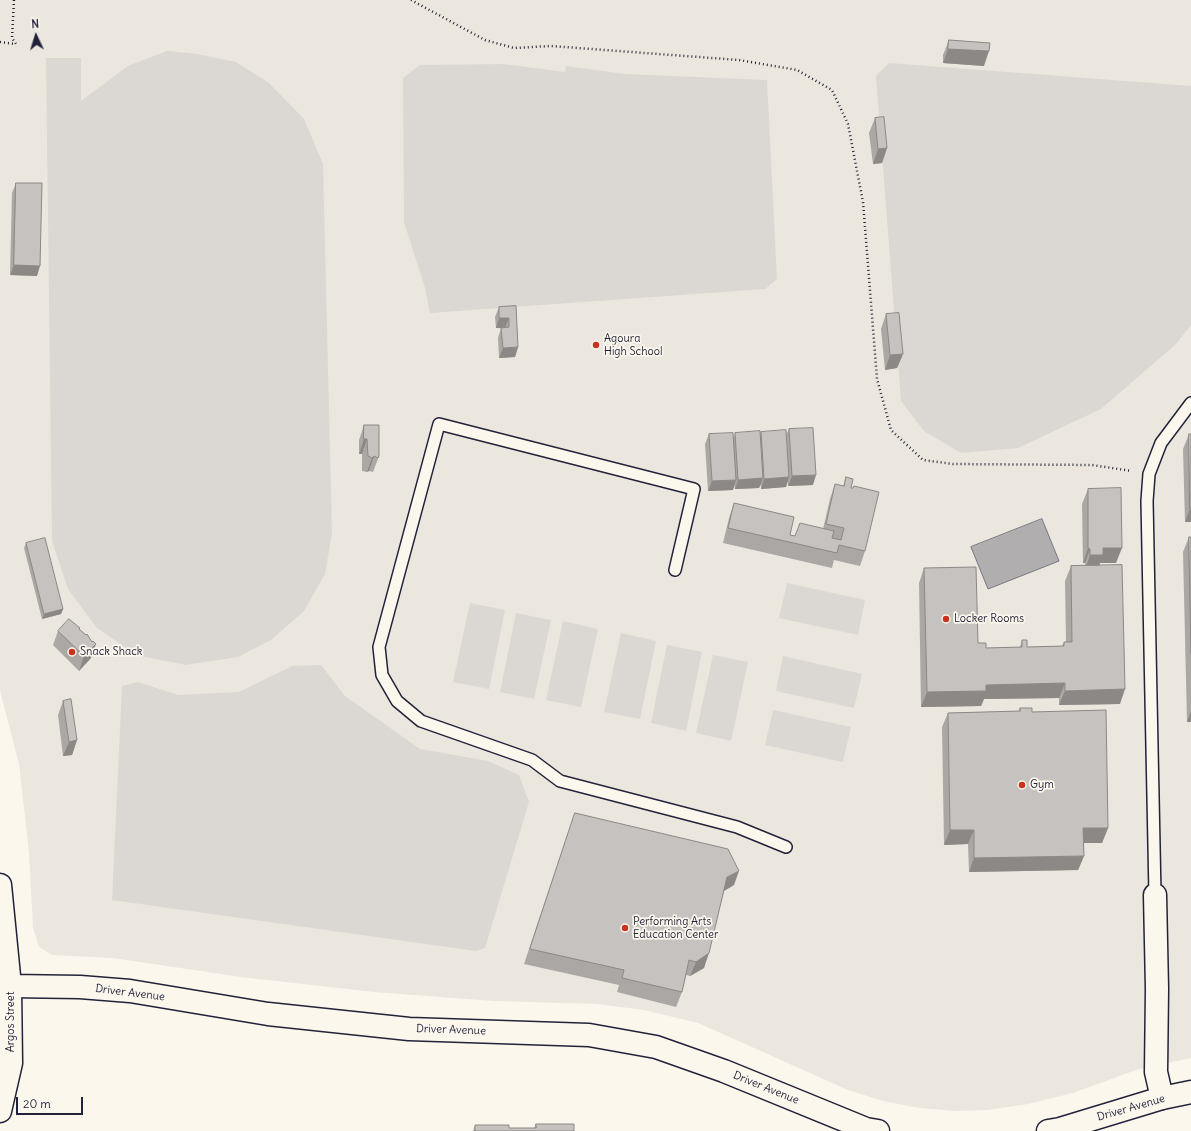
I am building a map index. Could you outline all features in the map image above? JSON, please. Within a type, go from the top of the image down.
[{"type":"street","name":"Argos Street","points":[[0,884],[10,986],[11,1063],[0,1111]]},
{"type":"street","points":[[1155,895],[1156,1072],[1162,1098]]},
{"type":"street","name":"Driver Avenue","points":[[10,986],[80,987],[130,991],[268,1014],[409,1029],[589,1035],[656,1047],[724,1071],[866,1129],[878,1131]]},
{"type":"street","name":"Driver Avenue","points":[[1048,1131],[1162,1098],[1191,1092]]},
{"type":"lane","points":[[1155,895],[1146,501],[1149,474],[1161,443],[1191,404]]},
{"type":"lane","points":[[675,570],[694,489],[439,424],[379,647],[382,675],[397,701],[421,721],[532,760],[560,781],[737,827],[786,847]]},
{"type":"path","points":[[0,42],[16,44],[12,38],[14,0]]},
{"type":"path","points":[[411,0],[485,40],[514,48],[551,46],[739,60],[797,70],[832,90],[848,124],[863,202],[877,379],[891,430],[923,460],[953,464],[1092,465],[1149,474]]},
{"type":"shaded area","name":"Agoura High School","points":[[0,0],[1191,0],[1191,1058],[1136,1070],[1073,1093],[1028,1104],[988,1110],[955,1111],[919,1108],[883,1101],[848,1090],[698,1023],[644,1010],[597,1004],[494,1001],[374,992],[241,977],[113,958],[52,955],[39,947],[33,928],[29,852],[19,764],[0,691]]},
{"type":"shaded area","points":[[167,51],[197,54],[236,62],[269,83],[304,119],[323,164],[332,533],[325,574],[304,611],[271,640],[238,657],[186,665],[136,655],[97,628],[68,589],[52,541],[46,58],[81,58],[81,101],[128,66]]},
{"type":"shaded area","points":[[889,63],[1191,86],[1191,325],[1176,344],[1101,409],[1018,448],[961,453],[924,431],[901,401],[876,76]]},
{"type":"shaded area","points":[[503,64],[565,72],[566,66],[625,74],[767,80],[777,279],[765,289],[430,313],[425,288],[404,222],[403,78],[420,65]]},
{"type":"shaded area","points":[[1042,519],[1059,561],[988,589],[971,547]]},
{"type":"shaded area","points":[[787,583],[865,600],[858,635],[779,618]]},
{"type":"shaded area","points":[[470,603],[505,610],[489,689],[453,682]]},
{"type":"shaded area","points":[[516,613],[551,620],[534,699],[500,692]]},
{"type":"shaded area","points":[[563,621],[598,629],[581,707],[546,700]]},
{"type":"shaded area","points":[[621,633],[656,641],[640,719],[604,712]]},
{"type":"shaded area","points":[[667,645],[702,652],[686,731],[651,723]]},
{"type":"shaded area","points":[[713,655],[748,662],[731,741],[696,733]]},
{"type":"shaded area","points":[[783,656],[862,674],[854,708],[776,691]]},
{"type":"shaded area","points":[[321,665],[345,696],[420,749],[488,761],[519,775],[529,802],[485,948],[476,951],[112,900],[122,686],[138,682],[178,695],[239,692],[292,666]]},
{"type":"shaded area","points":[[773,710],[851,727],[843,762],[765,745]]},
{"type":"building","points":[[949,40],[990,43],[989,51],[948,49]]},
{"type":"building","points":[[884,117],[887,148],[878,149],[875,118]]},
{"type":"building","points":[[16,183],[42,183],[40,266],[14,265]]},
{"type":"building","points":[[516,306],[518,347],[503,348],[501,328],[509,327],[509,318],[499,318],[499,307]]},
{"type":"building","points":[[899,313],[903,354],[890,355],[886,314]]},
{"type":"building","points":[[364,425],[379,425],[378,458],[368,456],[367,439],[364,439]]},
{"type":"building","points":[[813,428],[816,475],[792,476],[789,429]]},
{"type":"building","points":[[786,430],[789,477],[764,479],[761,432]]},
{"type":"building","points":[[760,431],[763,478],[738,480],[735,433]]},
{"type":"building","points":[[733,433],[736,480],[712,481],[709,434]]},
{"type":"building","points":[[1189,434],[1191,434],[1191,508],[1190,508]]},
{"type":"building","points":[[846,477],[853,479],[851,488],[854,486],[879,492],[865,551],[839,545],[837,553],[728,528],[734,503],[794,517],[790,535],[795,536],[800,523],[834,531],[832,538],[841,540],[844,528],[826,524],[835,484],[844,486]]},
{"type":"building","points":[[1121,488],[1122,548],[1103,548],[1103,555],[1090,555],[1090,549],[1088,548],[1088,489]]},
{"type":"building","points":[[1189,537],[1191,537],[1191,653]]},
{"type":"building","points":[[45,538],[63,609],[44,614],[26,543]]},
{"type":"building","name":"Locker Rooms","points":[[1122,565],[1125,689],[1065,691],[1065,683],[986,685],[986,691],[927,692],[924,568],[976,567],[978,643],[986,643],[986,648],[1022,647],[1022,640],[1027,640],[1027,647],[1064,646],[1064,642],[1072,642],[1071,566]]},
{"type":"building","points":[[69,619],[86,635],[87,634],[92,642],[93,641],[96,644],[84,656],[58,631]]},
{"type":"building","points":[[71,699],[77,740],[69,742],[63,701]]},
{"type":"building","name":"Gym","points":[[1020,708],[1032,708],[1032,712],[1106,710],[1108,828],[1083,828],[1084,856],[974,858],[974,830],[950,830],[948,713],[1020,711]]},
{"type":"building","name":"Performing Arts Education Center","points":[[575,813],[728,849],[739,871],[727,877],[709,953],[696,962],[689,960],[682,992],[622,978],[624,970],[530,949]]},
{"type":"building","points":[[536,1124],[574,1124],[574,1131],[475,1131],[475,1125],[509,1125],[509,1128],[536,1128]]},
{"type":"place","name":"Agoura High School","points":[[596,345]]},
{"type":"place","name":"Locker Rooms","points":[[946,619]]},
{"type":"place","name":"Snack Shack","points":[[72,652]]},
{"type":"place","name":"Gym","points":[[1022,785]]},
{"type":"place","name":"Performing Arts Education Center","points":[[625,928]]}]
